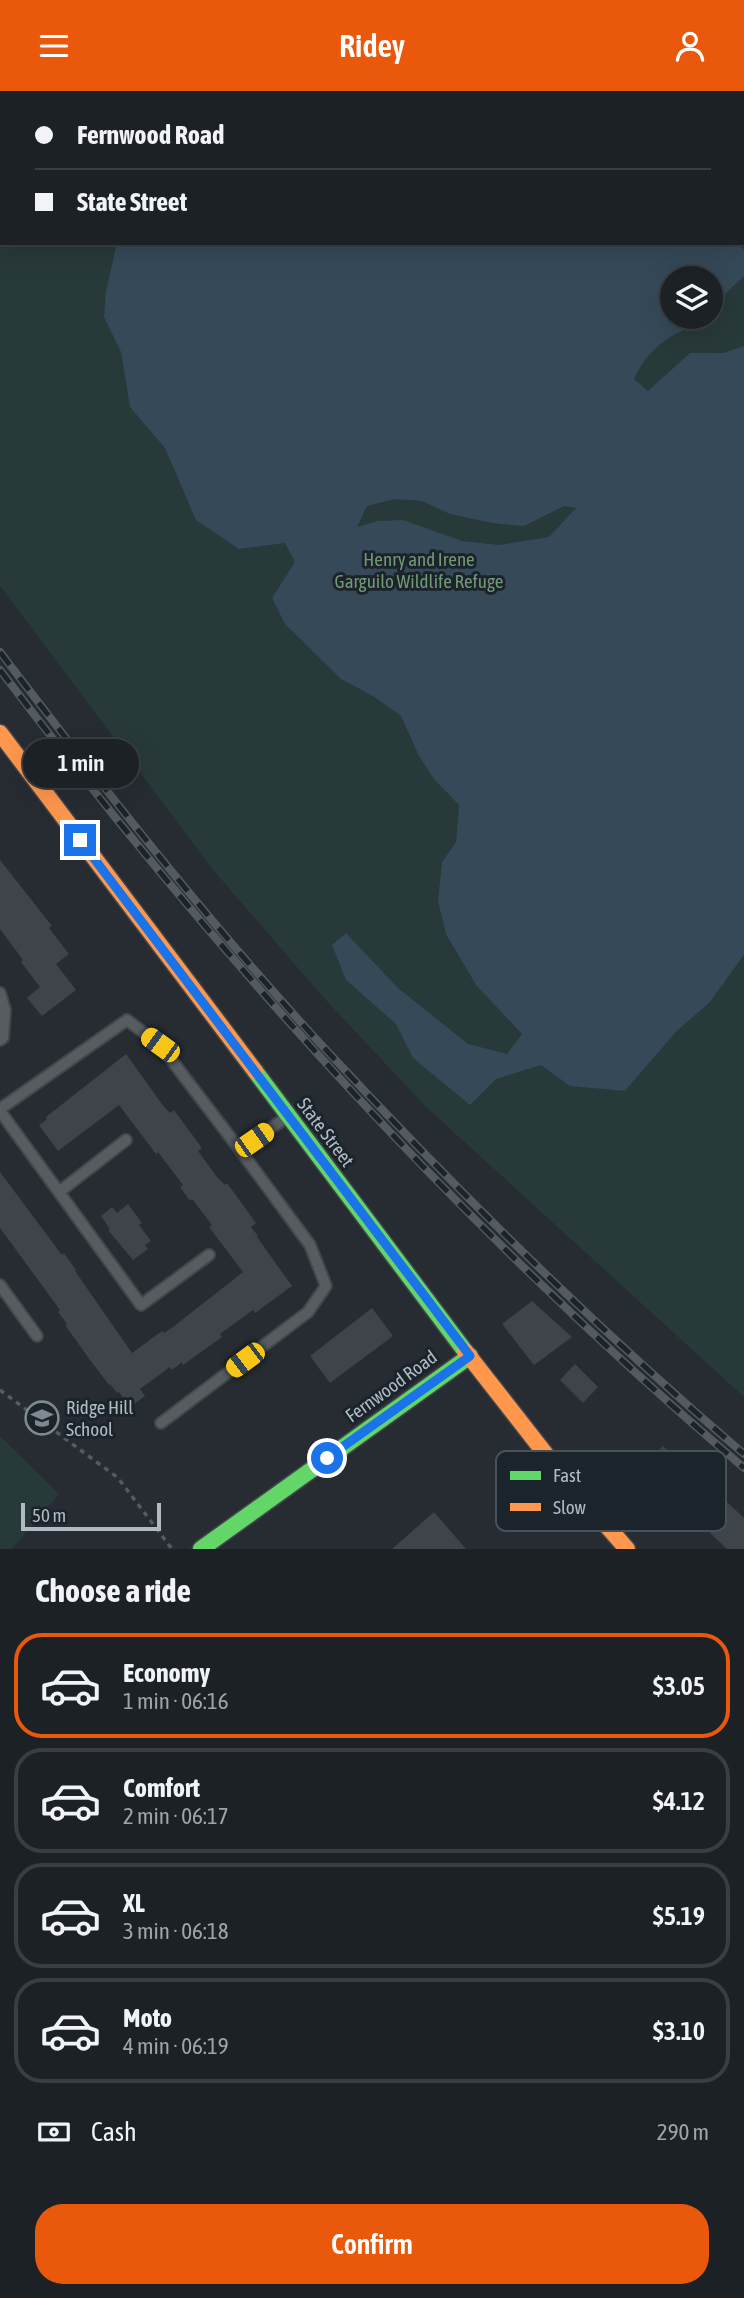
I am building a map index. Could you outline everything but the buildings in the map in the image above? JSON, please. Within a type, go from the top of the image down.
[{"type":"main road","name":"State Street","points":[[0,733],[543,1451]]},
{"type":"main road","name":"Fernwood Road","points":[[201,1549],[470,1356]]},
{"type":"main road","name":"State Street","points":[[611,1531],[626,1549]]},
{"type":"lane","points":[[0,993],[5,1010],[3,1038],[0,1040]]},
{"type":"lane","points":[[161,1423],[308,1312],[326,1286],[310,1245],[160,1045],[127,1020],[0,1110],[141,1305],[209,1255]]},
{"type":"lane","points":[[240,1150],[288,1117]]},
{"type":"lane","points":[[59,1192],[126,1140]]},
{"type":"lane","points":[[0,1285],[37,1336]]},
{"type":"path","points":[[0,1390],[118,1478],[172,1549]]},
{"type":"green space","name":"Henry and Irene Garguilo Wildlife Refuge","points":[[0,245],[744,245],[744,948],[595,1087],[625,1091],[676,1032],[710,1002],[744,955],[744,1397],[426,1107],[323,997],[213,870],[0,586]]},
{"type":"green space","points":[[0,1436],[59,1494],[12,1549],[0,1549]]},
{"type":"water","points":[[117,245],[740,245],[744,250],[744,276],[723,295],[723,266],[660,266],[660,329],[685,329],[655,349],[634,379],[648,391],[690,353],[724,353],[744,346],[744,955],[710,1002],[676,1032],[625,1091],[570,1086],[541,1065],[496,1079],[470,1105],[413,1058],[396,1024],[346,980],[332,945],[346,933],[398,988],[468,1044],[507,1054],[522,1034],[476,985],[446,934],[438,901],[442,862],[456,842],[459,805],[434,779],[419,756],[401,716],[373,696],[341,679],[285,624],[272,598],[295,562],[285,543],[239,549],[196,520],[165,448],[130,407],[121,352],[104,317],[106,291]],"holes":[[[394,499],[422,501],[450,514],[492,523],[524,526],[564,506],[576,508],[549,537],[499,545],[462,541],[403,520],[378,521],[357,527],[367,506]]]},
{"type":"railway","points":[[0,652],[159,856],[242,956],[328,1052],[530,1259],[635,1358],[744,1454]]},
{"type":"railway","points":[[0,670],[84,779],[171,885],[350,1090],[541,1284],[725,1451]]},
{"type":"railway","points":[[726,1452],[744,1468]]},
{"type":"traffic: fast","points":[[255,1071],[465,1351]]},
{"type":"traffic: fast","points":[[201,1549],[470,1356]]},
{"type":"traffic: slow","points":[[0,733],[255,1071]]},
{"type":"traffic: slow","points":[[465,1351],[543,1451]]},
{"type":"traffic: slow","points":[[611,1531],[627,1549]]},
{"type":"place","name":"Ridge Hill School","points":[[42,1418]]},
{"type":"route","points":[[80,840],[470,1356],[327,1458]]}]
